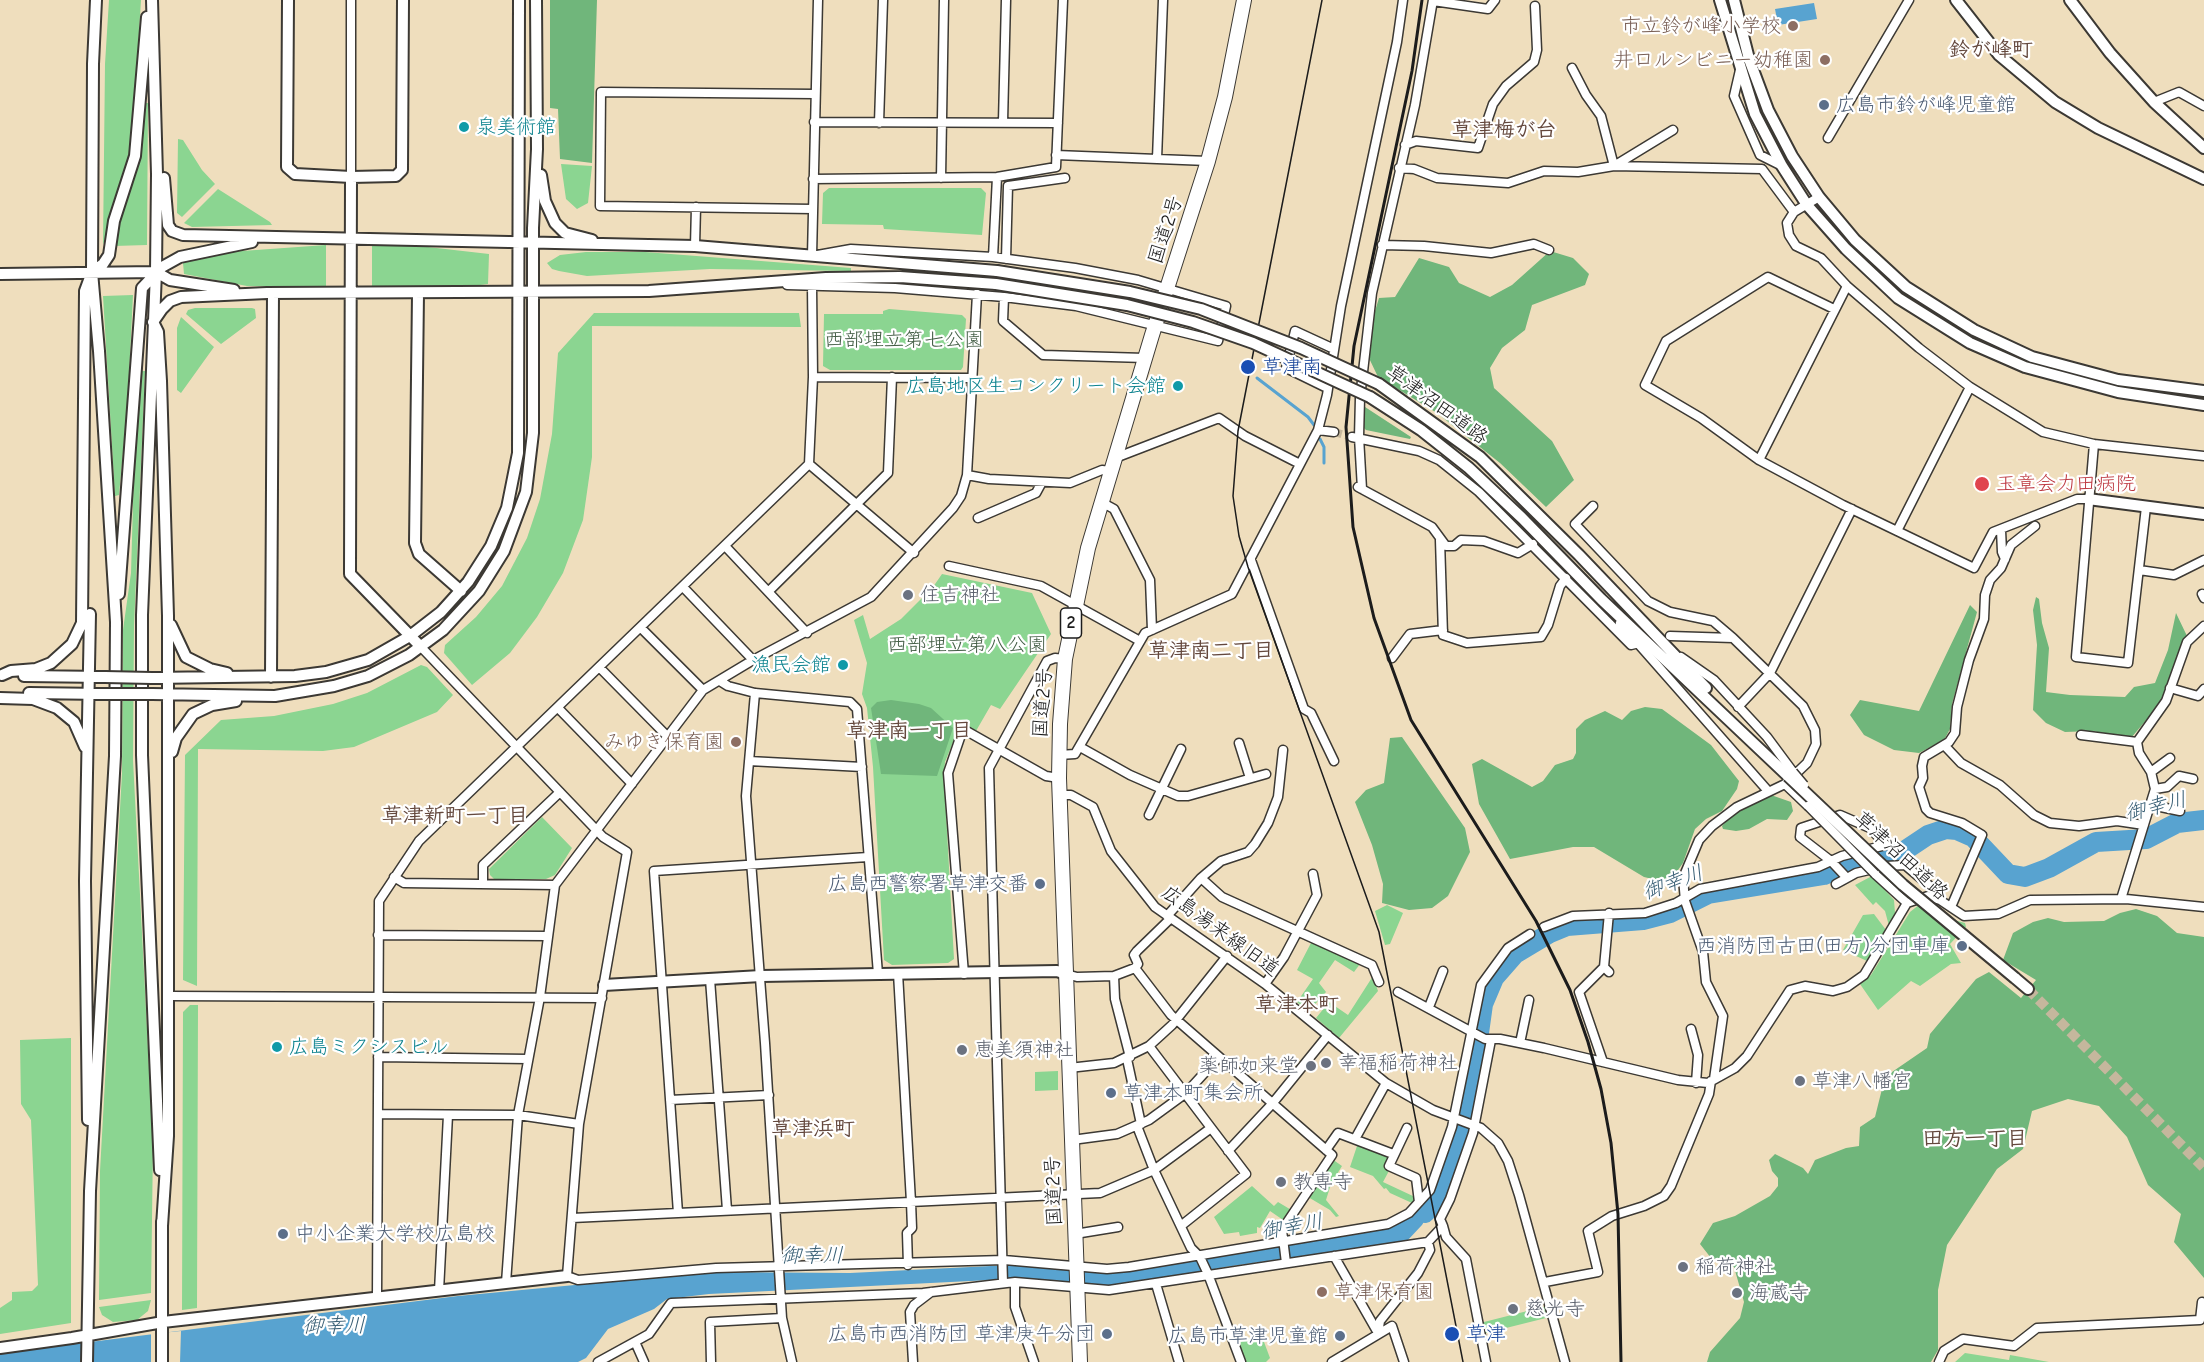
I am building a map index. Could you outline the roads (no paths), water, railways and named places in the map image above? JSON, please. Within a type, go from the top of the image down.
[{"type":"highway","name":"国道2号","points":[[1080,1362],[1059,778],[1065,659],[1075,605],[1113,464],[1155,324],[1208,161],[1225,97],[1244,0]]},
{"type":"street","points":[[87,1362],[90,1191],[115,756],[116,622],[92,272],[93,64],[96,0]]},
{"type":"street","points":[[1,675],[11,670],[29,670],[47,665],[68,648],[78,634],[84,610],[85,291],[92,272],[104,264],[109,255],[114,220],[135,156],[150,0]]},
{"type":"street","points":[[150,0],[160,98],[164,189],[170,228],[183,235],[622,246]]},
{"type":"street","points":[[288,0],[287,167],[295,174],[351,177],[396,176],[402,170],[403,0]]},
{"type":"street","points":[[351,0],[350,574],[603,837],[627,852],[579,1124],[567,1276]]},
{"type":"street","points":[[1,675],[166,679],[271,677],[340,669],[374,657],[410,636],[441,612],[461,591],[483,561],[499,528],[516,470],[519,0]]},
{"type":"street","points":[[169,776],[171,754],[176,738],[193,714],[212,705],[275,696],[359,679],[390,666],[421,648],[460,614],[479,591],[504,551],[519,514],[532,450],[533,243],[537,149],[536,0]]},
{"type":"street","points":[[771,284],[895,288],[977,294],[1076,306],[1218,341],[1226,306],[1168,288],[1075,268],[993,256],[851,249],[812,256],[818,0]]},
{"type":"street","points":[[879,123],[883,0]]},
{"type":"street","points":[[941,178],[944,0]]},
{"type":"street","points":[[1003,122],[1006,0]]},
{"type":"street","points":[[813,179],[997,177],[1056,167],[1063,0]]},
{"type":"street","points":[[1157,159],[1163,0]]},
{"type":"street","points":[[1059,755],[1075,754],[1080,747],[1145,633],[1227,598],[1239,583],[1318,430],[1397,42],[1403,0]]},
{"type":"street","points":[[1495,0],[1488,9],[1433,0],[1405,145],[1382,245],[1366,336],[1355,437],[1360,488],[1432,527],[1446,546],[1454,546],[1461,540],[1484,541],[1518,553],[1533,544]]},
{"type":"street","points":[[1720,0],[1755,114],[1782,166],[1807,205],[1846,249],[1898,298],[1970,343],[2025,367],[2073,382],[2118,392],[2204,405]]},
{"type":"street","points":[[1734,0],[1749,59],[1768,110],[1792,156],[1819,197],[1855,240],[1906,287],[1974,330],[2032,357],[2118,380],[2204,391]]},
{"type":"street","points":[[1828,138],[1909,0]]},
{"type":"street","points":[[1956,0],[1999,55],[2055,102],[2098,128],[2204,179]]},
{"type":"street","points":[[2070,0],[2110,53],[2154,102],[2204,148]]},
{"type":"street","points":[[1405,145],[1416,141],[1478,147],[1493,104],[1506,86],[1534,62],[1537,50],[1535,6]]},
{"type":"street","points":[[155,56],[156,272],[142,615],[142,756],[162,1226],[162,1362]]},
{"type":"street","points":[[1572,68],[1586,95],[1601,116],[1614,166]]},
{"type":"street","points":[[813,209],[600,206],[601,92],[815,94]]},
{"type":"street","points":[[2154,102],[2179,92],[2204,106]]},
{"type":"street","points":[[814,122],[1058,123]]},
{"type":"street","points":[[1614,166],[1673,130]]},
{"type":"street","points":[[537,149],[545,201],[555,223],[565,233],[622,246]]},
{"type":"street","points":[[1056,155],[1208,161]]},
{"type":"street","points":[[1399,168],[1414,169],[1437,178],[1458,177],[1500,184],[1544,171],[1572,172],[1614,166],[1762,169],[1794,212]]},
{"type":"street","points":[[993,256],[997,177]]},
{"type":"street","points":[[1006,259],[1008,186],[1065,178]]},
{"type":"street","points":[[1819,197],[1794,212],[1787,223],[1796,246],[1821,258],[1847,286],[1919,348],[1970,387],[2043,432],[2094,444],[2204,456]]},
{"type":"street","points":[[694,246],[696,207]]},
{"type":"street","points":[[116,622],[123,568],[141,291],[156,272],[180,257],[211,249],[273,239]]},
{"type":"street","points":[[1382,245],[1424,246],[1491,253],[1534,244],[1549,250]]},
{"type":"street","name":"草津沼田道路","points":[[622,246],[694,246],[997,271],[1130,292],[1201,309],[1301,348],[1378,384],[1480,457],[1671,649],[1789,777],[1903,885],[2028,989]]},
{"type":"street","points":[[0,274],[156,272],[181,282],[270,293]]},
{"type":"street","name":"草津沼田道路","points":[[270,293],[649,291],[771,284],[826,278],[900,277],[996,284],[1127,305],[1193,322],[1298,362],[1370,397],[1421,430],[1469,468],[1522,518],[1601,600],[1755,742]]},
{"type":"street","points":[[1834,309],[1768,277],[1666,341],[1646,384],[1701,417],[1759,460],[1852,509],[1974,568],[1993,532],[2077,499],[2204,513]]},
{"type":"street","points":[[377,1298],[379,900],[419,841],[559,709],[809,464],[813,377],[812,286]]},
{"type":"street","points":[[1759,460],[1847,286]]},
{"type":"street","points":[[153,322],[166,304],[178,297],[270,293]]},
{"type":"street","points":[[270,293],[271,677]]},
{"type":"street","points":[[418,294],[415,543],[419,554],[461,591]]},
{"type":"street","points":[[506,1283],[518,1115],[540,998],[555,885],[703,690],[753,660],[872,597],[914,553],[957,502],[967,475],[977,294]]},
{"type":"street","points":[[1004,297],[1003,321],[1043,355],[1145,358]]},
{"type":"street","points":[[153,322],[159,339],[168,616],[166,679],[169,776],[168,1136],[162,1226]]},
{"type":"street","points":[[1327,388],[1286,368],[1295,331],[1334,349]]},
{"type":"street","points":[[813,377],[972,378]]},
{"type":"street","points":[[769,591],[858,506],[888,473],[892,377]]},
{"type":"street","points":[[1898,531],[1970,387]]},
{"type":"street","points":[[967,475],[989,479],[1070,483],[1219,418],[1245,436],[1300,464]]},
{"type":"street","points":[[1318,430],[1334,432]]},
{"type":"street","points":[[1355,437],[1419,451],[1439,460],[1479,492],[1631,645],[1635,644]]},
{"type":"street","points":[[2094,444],[2076,657],[2128,663],[2146,507]]},
{"type":"street","points":[[809,464],[914,553]]},
{"type":"street","points":[[978,518],[1036,494],[1042,482]]},
{"type":"street","points":[[1103,503],[1114,509],[1150,580],[1152,630]]},
{"type":"street","points":[[1545,1282],[1598,1272],[1588,1231],[1612,1216],[1644,1206],[1664,1196],[1671,1186],[1709,1094],[1722,1040],[1723,1016],[1706,982],[1703,952],[1686,902],[1683,878],[1699,840],[1727,813],[1802,769],[1812,754],[1815,730],[1803,706],[1713,621],[1671,612],[1648,601],[1575,524],[1593,507]]},
{"type":"street","points":[[1738,707],[1770,673],[1852,509]]},
{"type":"street","points":[[84,521],[88,550],[86,1031],[90,1191]]},
{"type":"street","points":[[1951,907],[1983,838],[1970,827],[1930,813],[1926,809],[1919,787],[1923,778],[1922,766],[1924,757],[1950,742],[1955,733],[1957,707],[1969,660],[1984,619],[1987,588],[2011,545],[2035,526]]},
{"type":"street","points":[[2001,530],[2002,552],[2005,559]]},
{"type":"street","points":[[1440,540],[1443,635],[1467,643],[1536,640],[1541,637],[1548,625],[1560,586],[1566,578]]},
{"type":"street","points":[[725,546],[807,633]]},
{"type":"street","points":[[1251,560],[1304,709],[1311,713],[1334,761]]},
{"type":"street","points":[[2139,570],[2174,575],[2204,560]]},
{"type":"street","points":[[949,566],[1041,586],[1140,641]]},
{"type":"street","points":[[683,587],[753,660]]},
{"type":"street","points":[[1601,600],[1768,791]]},
{"type":"street","points":[[168,616],[173,633],[186,657],[210,669],[245,677]]},
{"type":"street","points":[[2121,899],[2155,789],[2151,772],[2139,753],[2137,742],[2166,701],[2187,642],[2204,626]]},
{"type":"street","points":[[641,628],[703,690]]},
{"type":"street","points":[[1392,658],[1415,632],[1443,630]]},
{"type":"street","points":[[1670,636],[1733,638]]},
{"type":"street","points":[[1671,649],[1714,680],[1767,737],[1808,807],[1907,903]]},
{"type":"street","points":[[1004,1282],[989,768],[1047,661],[1055,658],[1065,659]]},
{"type":"street","points":[[600,668],[668,737]]},
{"type":"street","points":[[720,681],[728,686],[755,693],[850,702],[857,709],[878,974]]},
{"type":"street","points":[[2170,688],[2198,696],[2204,689]]},
{"type":"street","points":[[0,693],[275,696]]},
{"type":"street","points":[[755,693],[746,796],[761,976],[782,1318],[792,1362]]},
{"type":"street","points":[[0,698],[33,699],[62,711],[77,726],[88,756]]},
{"type":"street","points":[[559,709],[632,784]]},
{"type":"street","points":[[964,974],[948,773],[963,729],[1046,777],[1059,778]]},
{"type":"street","points":[[2081,735],[2137,742]]},
{"type":"street","points":[[1239,743],[1250,778]]},
{"type":"street","points":[[1944,745],[1961,763],[2000,785],[2034,815],[2050,823],[2079,826],[2117,821],[2142,834]]},
{"type":"street","points":[[1080,747],[1161,790],[1188,796],[1266,774]]},
{"type":"street","points":[[1149,815],[1180,748]]},
{"type":"street","points":[[604,985],[761,976],[898,973],[996,974],[1057,971],[1077,977],[1114,976],[1135,968],[1138,964],[1134,956],[1137,951],[1169,918],[1201,878],[1221,861],[1251,850],[1268,824],[1278,797],[1283,750]]},
{"type":"street","points":[[2151,772],[2170,758]]},
{"type":"street","points":[[749,761],[862,767]]},
{"type":"street","points":[[2155,789],[2167,787],[2179,777],[2193,779]]},
{"type":"street","points":[[483,885],[483,865],[560,792]]},
{"type":"street","name":"広島湯来線旧道","points":[[1060,795],[1071,795],[1093,807],[1115,857],[1150,902],[1169,918],[1266,984],[1386,1083],[1433,1110],[1473,1125],[1493,1138],[1508,1161],[1545,1282],[1565,1362]]},
{"type":"street","points":[[2151,805],[2180,811]]},
{"type":"street","points":[[1544,927],[1565,917],[1645,913],[1686,902],[1700,889],[1818,867],[1832,862],[1886,845],[1870,828],[1840,815],[1801,828],[1800,837],[1832,862],[1846,877]]},
{"type":"street","points":[[678,1213],[654,871],[868,857]]},
{"type":"street","points":[[1836,884],[1856,873],[1886,866],[1905,865],[1931,887],[1940,900]]},
{"type":"street","points":[[1266,984],[1317,895],[1313,874]]},
{"type":"street","points":[[394,877],[404,884],[555,885]]},
{"type":"street","points":[[1201,878],[1222,897],[1297,933],[1372,965],[1379,982]]},
{"type":"street","points":[[1398,992],[1490,1040],[1520,1043],[1696,1083],[1713,1080],[1735,1068],[1747,1056],[1790,990],[1805,986],[1833,991],[1848,987],[1863,975],[1907,903],[1929,896],[1968,917],[1998,914],[2030,900],[2121,899],[2204,908]]},
{"type":"street","points":[[1603,1062],[1579,992],[1606,970],[1609,915]]},
{"type":"street","points":[[0,1348],[87,1340],[162,1327],[377,1298],[567,1276],[578,1280],[716,1268],[908,1264],[1004,1263],[1076,1268],[1129,1268],[1388,1224],[1409,1213],[1434,1182],[1456,1119],[1477,995],[1486,975],[1508,948],[1530,934]]},
{"type":"street","points":[[378,936],[548,936]]},
{"type":"street","points":[[1069,1068],[1103,1066],[1128,1058],[1149,1046],[1176,1019],[1227,956]]},
{"type":"street","points":[[1135,968],[1154,995],[1176,1019],[1332,1155],[1282,1230],[1286,1262]]},
{"type":"street","points":[[1429,1007],[1443,971]]},
{"type":"street","points":[[898,973],[912,1228],[907,1233],[908,1264]]},
{"type":"street","points":[[1114,976],[1115,999],[1139,1125],[1154,1170],[1206,1273],[1241,1362]]},
{"type":"street","points":[[710,979],[727,1210]]},
{"type":"street","points":[[169,996],[602,998]]},
{"type":"street","points":[[1520,1043],[1529,1000]]},
{"type":"street","points":[[1691,1029],[1698,1055],[1696,1083]]},
{"type":"street","points":[[1228,1151],[1272,1104],[1328,1035]]},
{"type":"street","points":[[1486,1362],[1466,1259],[1446,1237],[1440,1219],[1450,1199],[1473,1125],[1490,1040]]},
{"type":"street","points":[[1149,1046],[1246,1174],[1182,1225]]},
{"type":"street","points":[[378,1057],[528,1059]]},
{"type":"street","points":[[1072,1140],[1106,1137],[1139,1125],[1186,1093],[1218,1058]]},
{"type":"street","points":[[1355,1139],[1386,1083]]},
{"type":"street","points":[[670,1100],[769,1095]]},
{"type":"street","points":[[378,1114],[518,1115],[579,1124]]},
{"type":"street","points":[[439,1291],[448,1115]]},
{"type":"street","points":[[572,1218],[776,1206],[1074,1196],[1109,1190],[1154,1170],[1211,1128]]},
{"type":"street","points":[[1407,1128],[1389,1166],[1416,1178],[1419,1202]]},
{"type":"street","points":[[1326,1150],[1338,1133],[1393,1154]]},
{"type":"street","points":[[1075,1234],[1118,1227]]},
{"type":"street","points":[[598,1362],[636,1344],[649,1335],[671,1303],[781,1294],[932,1292],[1004,1282],[1109,1290],[1156,1284],[1206,1273],[1428,1242],[1443,1227]]},
{"type":"street","points":[[1378,1334],[1380,1321],[1418,1273],[1430,1250],[1428,1242]]},
{"type":"street","points":[[1334,1256],[1378,1334]]},
{"type":"street","points":[[1015,1282],[1015,1307],[1034,1362]]},
{"type":"street","points":[[1156,1284],[1179,1362]]},
{"type":"street","points":[[913,1362],[909,1312],[914,1305],[932,1292]]},
{"type":"street","points":[[1939,1362],[1944,1351],[1963,1339],[2014,1346],[2037,1328],[2200,1320],[2202,1302]]},
{"type":"street","points":[[711,1362],[710,1322],[782,1318]]},
{"type":"street","points":[[1332,1362],[1392,1326],[1404,1362]]},
{"type":"street","points":[[636,1344],[644,1362]]},
{"type":"water","points":[[1814,3],[1817,19],[1778,25],[1775,9]]},
{"type":"water","points":[[1442,1192],[1422,1225],[1407,1241],[1225,1267],[1150,1282],[1110,1287],[1011,1279],[709,1294],[667,1299],[654,1309],[608,1329],[586,1358],[578,1362],[0,1362],[0,1354],[50,1347],[458,1296],[713,1272],[850,1273],[1011,1265],[1117,1272],[1273,1245],[1379,1230],[1402,1222]]},
{"type":"waterway","points":[[1257,378],[1308,417],[1314,425]]},
{"type":"waterway","points":[[1320,439],[1324,447],[1324,463]]},
{"type":"waterway","name":"御幸川","points":[[1425,1213],[1442,1192],[1461,1136],[1473,1076],[1483,1004],[1494,978],[1515,954],[1550,933],[1567,926],[1643,920],[1670,913],[1708,894],[1824,875],[1847,865],[1901,853],[1928,835],[1946,829],[1957,830],[1973,837],[2008,874],[2025,877],[2049,868],[2096,842],[2146,839],[2177,823],[2204,820]]},
{"type":"tunnel","points":[[1334,432],[1352,437]]},
{"type":"tunnel","points":[[2028,989],[2204,1168]]},
{"type":"tram line","points":[[1322,0],[1238,431],[1233,496],[1239,536],[1248,567],[1379,932],[1463,1362]]},
{"type":"railway","points":[[1422,0],[1412,71],[1354,346],[1346,427],[1353,527],[1374,618],[1411,720],[1536,921],[1570,990],[1588,1042],[1601,1089],[1611,1143],[1618,1214],[1621,1362]]},
{"type":"place","name":"市立鈴が峰小学校","points":[[1793,26]]},
{"type":"place","name":"井口ルンビニー幼稚園","points":[[1825,60]]},
{"type":"place","name":"広島市鈴が峰児童館","points":[[1824,105]]},
{"type":"place","name":"泉美術館","points":[[464,127]]},
{"type":"place","name":"草津南","points":[[1248,367]]},
{"type":"place","name":"広島地区生コンクリート会館","points":[[1178,386]]},
{"type":"place","name":"玉章会力田病院","points":[[1982,484]]},
{"type":"place","name":"住吉神社","points":[[908,595]]},
{"type":"place","name":"漁民会館","points":[[843,665]]},
{"type":"place","name":"みゆき保育園","points":[[736,742]]},
{"type":"place","name":"広島西警察署草津交番","points":[[1040,884]]},
{"type":"place","name":"西消防団古田(田方)分団車庫","points":[[1962,946]]},
{"type":"place","name":"広島ミクシスビル","points":[[277,1047]]},
{"type":"place","name":"恵美須神社","points":[[962,1050]]},
{"type":"place","name":"幸福稲荷神社","points":[[1326,1063]]},
{"type":"place","name":"薬師如来堂","points":[[1311,1066]]},
{"type":"place","name":"草津八幡宮","points":[[1800,1081]]},
{"type":"place","name":"草津本町集会所","points":[[1111,1093]]},
{"type":"place","name":"教専寺","points":[[1281,1182]]},
{"type":"place","name":"中小企業大学校広島校","points":[[283,1234]]},
{"type":"place","name":"稲荷神社","points":[[1683,1267]]},
{"type":"place","name":"草津保育園","points":[[1322,1292]]},
{"type":"place","name":"海蔵寺","points":[[1737,1293]]},
{"type":"place","name":"慈光寺","points":[[1513,1309]]},
{"type":"place","name":"広島市西消防団 草津庚午分団","points":[[1107,1334]]},
{"type":"place","name":"草津","points":[[1452,1334]]},
{"type":"place","name":"広島市草津児童館","points":[[1340,1336]]},
{"type":"district","name":"鈴が峰町","points":[[1991,50]]},
{"type":"district","name":"草津梅が台","points":[[1504,130]]},
{"type":"district","name":"草津南二丁目","points":[[1211,651]]},
{"type":"district","name":"草津南一丁目","points":[[909,731]]},
{"type":"district","name":"草津新町一丁目","points":[[455,816]]},
{"type":"district","name":"草津本町","points":[[1297,1005]]},
{"type":"district","name":"草津浜町","points":[[813,1129]]},
{"type":"district","name":"田方一丁目","points":[[1975,1139]]},
{"type":"park label","name":"西部埋立第七公園","points":[[904,340]]},
{"type":"park label","name":"西部埋立第八公園","points":[[967,645]]}]
